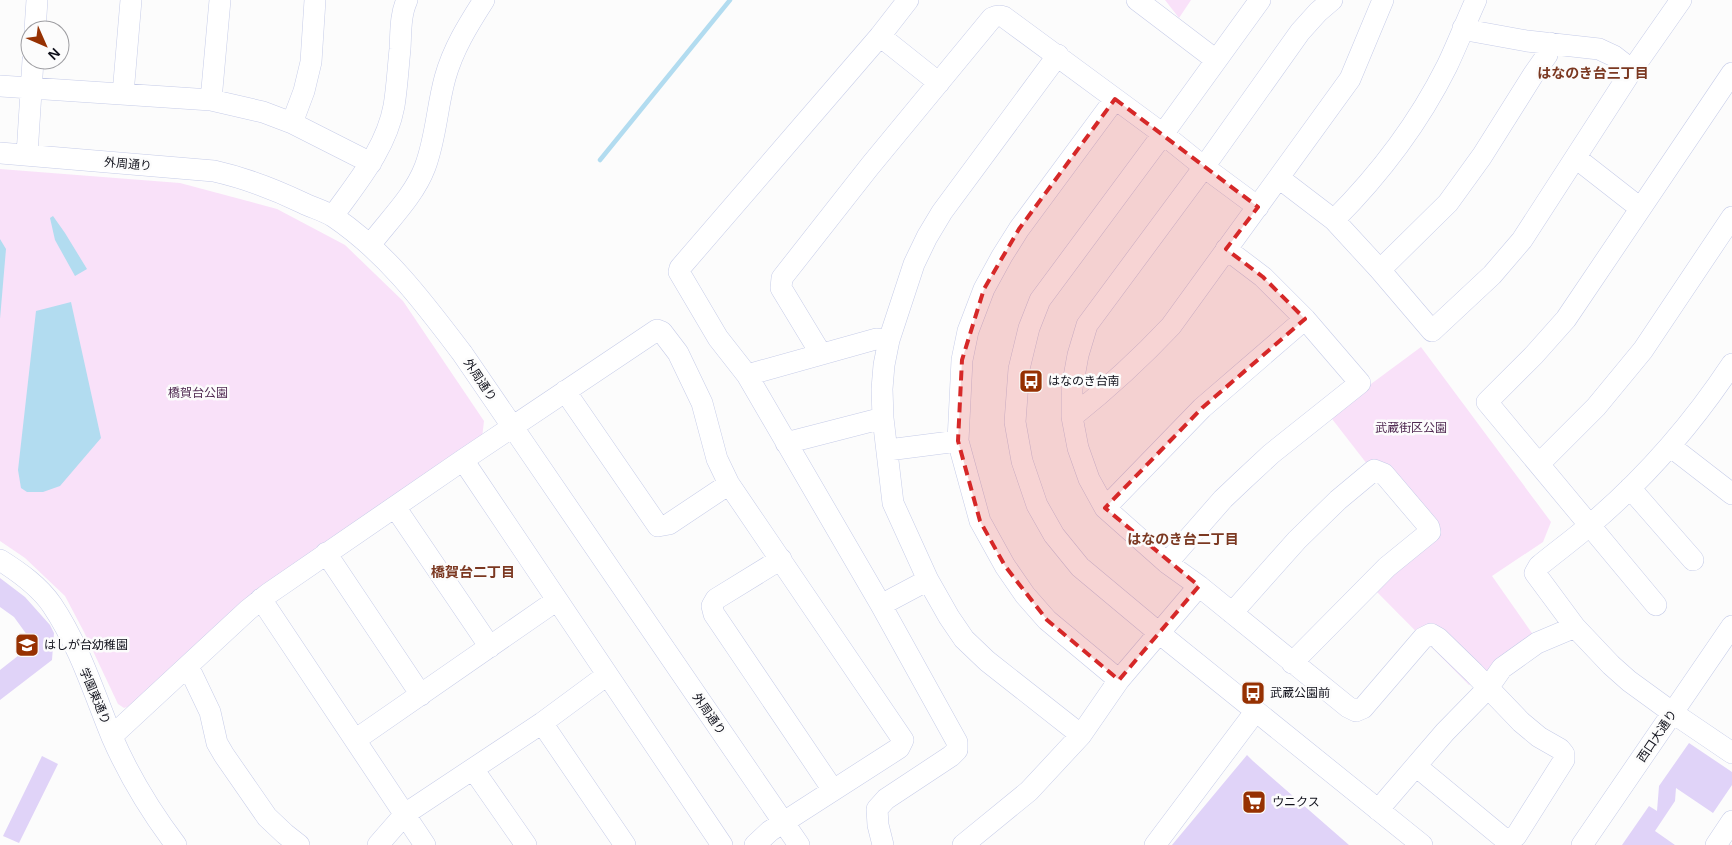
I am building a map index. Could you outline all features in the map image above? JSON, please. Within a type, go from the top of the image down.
[{"type":"street","points":[[36,20],[37,0]]},
{"type":"street","points":[[123,94],[132,0]]},
{"type":"street","points":[[211,100],[220,0]]},
{"type":"street","points":[[292,123],[304,91],[311,62],[315,0]]},
{"type":"street","points":[[333,216],[381,145],[389,124],[394,107],[401,22],[407,0]]},
{"type":"street","points":[[370,245],[412,191],[424,168],[433,142],[444,79],[450,60],[464,32],[484,0]]},
{"type":"street","points":[[883,845],[878,825],[877,809],[886,799],[952,756],[957,750],[956,742],[881,605],[747,375],[718,338],[680,276],[680,268],[880,36],[908,0]]},
{"type":"street","points":[[1137,0],[1216,60]]},
{"type":"street","points":[[1260,0],[1164,134],[1040,300],[1029,328],[1019,369],[1015,422],[1022,461],[1037,505],[1054,535],[1080,567],[1159,634],[1422,845]]},
{"type":"street","points":[[1332,0],[1300,32],[1204,167],[1087,325],[1078,355],[1072,388],[1072,417],[1078,448],[1089,479],[1105,508],[1167,563],[1199,586],[1348,708],[1356,710],[1363,708],[1423,638],[1431,634],[1438,638],[1521,722],[1560,749],[1564,754],[1564,760],[1516,836],[1508,840],[1416,766]]},
{"type":"street","points":[[1072,417],[1098,396],[1164,333],[1258,207],[1350,79],[1383,0]]},
{"type":"street","points":[[1334,220],[1363,191],[1391,156],[1423,108],[1447,66],[1476,0]]},
{"type":"street","points":[[1279,178],[1334,220],[1432,331],[1492,275],[1522,240],[1632,70],[1681,0]]},
{"type":"street","points":[[820,354],[781,288],[782,278],[870,166],[992,18],[999,15],[1004,16],[1058,55],[1258,207]]},
{"type":"street","points":[[1463,28],[1527,41],[1599,49],[1614,56],[1632,70]]},
{"type":"street","points":[[880,36],[939,83]]},
{"type":"street","points":[[1380,270],[1448,203],[1482,156],[1547,55],[1550,43]]},
{"type":"street","points":[[1058,55],[937,220],[914,264],[904,292],[884,365],[882,389],[883,418],[893,503],[928,580],[949,617],[964,639],[988,661],[1081,735]]},
{"type":"street","points":[[27,155],[32,70]]},
{"type":"street","points":[[1656,606],[1487,402],[1534,355],[1566,319],[1732,73]]},
{"type":"street","points":[[0,86],[211,100],[263,112],[292,123],[370,163]]},
{"type":"street","points":[[1115,99],[1019,229],[984,289],[968,331],[962,360],[958,441],[980,521],[1005,566],[1025,595],[1048,620],[1119,680]]},
{"type":"street","name":"外周通り","points":[[0,153],[214,171],[260,184],[333,216],[370,245],[424,302],[462,353],[799,845]]},
{"type":"street","points":[[1576,158],[1640,208]]},
{"type":"street","points":[[1539,464],[1596,407],[1643,350],[1732,217]]},
{"type":"street","points":[[1167,563],[1223,499],[1242,481],[1271,454],[1360,383],[1305,319],[1263,277],[1226,249]]},
{"type":"street","points":[[1105,508],[1202,408],[1305,319]]},
{"type":"street","points":[[112,736],[261,600],[462,460],[657,330],[662,332],[678,353],[702,403],[717,459],[729,484],[903,740],[899,748],[784,822],[755,845]]},
{"type":"street","points":[[747,375],[876,339],[890,340]]},
{"type":"street","points":[[1732,364],[1725,389],[1630,488],[1590,525],[1539,566],[1536,573],[1575,628],[1603,658],[1629,681],[1673,714],[1732,753]]},
{"type":"street","points":[[565,391],[658,526],[669,524],[729,484]]},
{"type":"street","points":[[786,443],[883,418]]},
{"type":"street","points":[[888,450],[958,441]]},
{"type":"street","points":[[1670,446],[1732,494]]},
{"type":"street","points":[[462,460],[722,845]]},
{"type":"street","points":[[1232,613],[1298,540],[1338,500],[1374,470],[1384,474],[1429,526],[1430,532],[1386,567],[1292,663]]},
{"type":"street","points":[[1630,488],[1693,560]]},
{"type":"street","points":[[395,506],[490,647]]},
{"type":"street","points":[[326,553],[422,694]]},
{"type":"street","points":[[781,559],[716,599],[712,606],[714,614],[833,790]]},
{"type":"street","name":"学園東通り","points":[[0,560],[28,580],[51,604],[70,637],[126,765],[154,816],[176,845]]},
{"type":"street","points":[[881,605],[928,580]]},
{"type":"street","points":[[963,845],[1029,791],[1081,735],[1119,680],[1199,586]]},
{"type":"street","points":[[261,600],[425,845]]},
{"type":"street","points":[[355,740],[557,600]]},
{"type":"street","name":"西口大通り","points":[[1582,845],[1732,626]]},
{"type":"street","points":[[1378,810],[1464,711],[1488,688],[1502,668],[1537,643],[1575,628]]},
{"type":"street","points":[[188,666],[210,712],[217,743],[224,755],[267,817],[299,845]]},
{"type":"street","points":[[378,845],[405,814],[542,723],[607,675]]},
{"type":"street","points":[[1155,845],[1255,712]]},
{"type":"street","points":[[542,723],[625,845]]},
{"type":"street","points":[[473,769],[526,845]]},
{"type":"street","points":[[1716,845],[1732,821]]},
{"type":"highlighted area","points":[[1115,99],[1258,207],[1226,249],[1263,277],[1305,319],[1202,408],[1105,508],[1199,586],[1119,680],[1047,620],[1005,566],[980,521],[958,441],[962,360],[984,289],[1019,229]]},
{"type":"green space","points":[[1165,0],[1191,0],[1179,18]]},
{"type":"green space","name":"橋賀台公園","points":[[0,169],[180,183],[277,209],[345,245],[403,301],[484,421],[482,438],[133,705],[124,708],[118,704],[65,596],[25,558],[0,541]]},
{"type":"green space","name":"武蔵街区公園","points":[[1421,347],[1551,522],[1543,542],[1492,576],[1534,636],[1533,639],[1469,685],[1375,590],[1426,540],[1329,415]]},
{"type":"water","points":[[53,216],[87,269],[75,276],[55,240],[50,218]]},
{"type":"water","points":[[0,239],[6,249],[0,319]]},
{"type":"water","points":[[71,302],[101,438],[60,486],[43,492],[27,492],[21,488],[18,470],[36,311]]},
{"type":"building","name":"はしが台幼稚園","points":[[0,578],[25,597],[50,625],[54,633],[52,660],[0,700],[0,670],[28,648],[30,639],[14,617],[0,607]]},
{"type":"building","points":[[1689,743],[1732,772],[1732,785],[1713,813],[1676,788],[1675,801],[1655,831],[1675,845],[1622,845],[1649,806],[1657,811],[1659,786]]},
{"type":"building","name":"ウニクス","points":[[1247,755],[1253,761],[1349,845],[1172,845]]},
{"type":"building","points":[[42,756],[58,764],[19,843],[3,836]]},
{"type":"waterway","points":[[600,160],[730,0]]},
{"type":"place","name":"はなのき台南","points":[[1031,381]]},
{"type":"place","name":"はしが台幼稚園","points":[[27,645]]},
{"type":"place","name":"武蔵公園前","points":[[1253,693]]},
{"type":"place","name":"ウニクス","points":[[1254,802]]},
{"type":"district","name":"はなのき台三丁目","points":[[1593,73]]},
{"type":"district","name":"はなのき台二丁目","points":[[1183,539]]},
{"type":"district","name":"橋賀台二丁目","points":[[473,572]]}]
